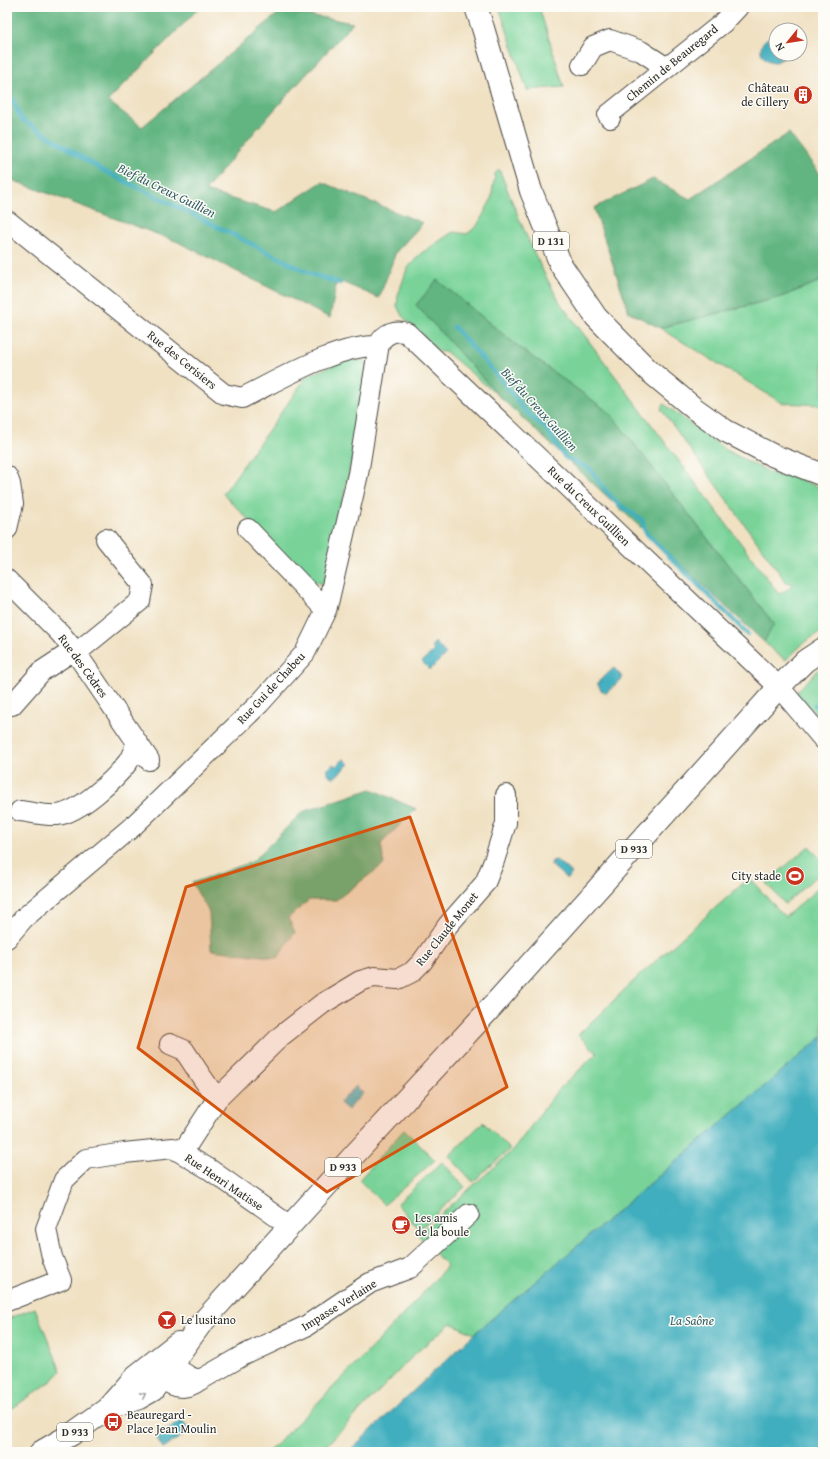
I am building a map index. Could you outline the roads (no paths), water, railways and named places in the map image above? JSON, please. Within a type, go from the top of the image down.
[{"type":"main road","name":"D 131","points":[[476,7],[531,191],[561,265],[596,317],[648,370],[695,409],[726,430],[772,455],[823,475]]},
{"type":"main road","name":"D 131","points":[[695,409],[734,429],[804,455],[823,460]]},
{"type":"main road","name":"D 933","points":[[41,1452],[72,1434],[107,1409],[138,1398],[153,1390],[161,1369],[200,1325],[488,1011],[779,687],[805,661],[823,649]]},
{"type":"street","name":"Chemin de Beauregard","points":[[610,118],[608,115],[724,22],[738,7]]},
{"type":"street","points":[[582,65],[593,47],[610,40],[641,51],[667,68]]},
{"type":"street","name":"Rue des Cerisiers","points":[[9,222],[224,394],[242,398],[310,364],[352,349],[368,346],[379,346]]},
{"type":"street","name":"Rue du Creux Guillien","points":[[379,346],[385,336],[396,331],[407,333],[779,687],[823,739]]},
{"type":"street","name":"Rue Gui de Chabeu","points":[[7,936],[24,918],[132,827],[260,703],[305,653],[327,608],[358,474],[379,346]]},
{"type":"street","points":[[7,476],[10,484],[13,504],[7,529]]},
{"type":"street","points":[[248,530],[320,604],[327,608]]},
{"type":"street","points":[[12,705],[42,671],[75,651],[140,601],[143,585],[106,539]]},
{"type":"street","name":"Rue des Cèdres","points":[[7,580],[60,633],[75,651],[149,760]]},
{"type":"street","points":[[20,810],[56,815],[70,811],[92,798],[111,780],[128,762],[137,742]]},
{"type":"street","name":"Rue Claude Monet","points":[[182,1153],[217,1098],[281,1036],[322,1004],[360,981],[374,977],[398,979],[412,972],[422,962],[448,926],[485,883],[494,861],[506,823],[506,794]]},
{"type":"street","points":[[170,1044],[184,1050],[217,1098]]},
{"type":"street","name":"Rue Henri Matisse","points":[[7,1301],[61,1280],[52,1257],[46,1229],[64,1180],[86,1159],[172,1148],[208,1169],[290,1226]]},
{"type":"street","name":"Impasse Verlaine","points":[[161,1369],[172,1385],[184,1388],[194,1384],[242,1356],[306,1326],[370,1283],[410,1268],[469,1214]]},
{"type":"water","points":[[767,39],[768,60],[765,59],[761,51],[763,42]]},
{"type":"water","points":[[435,642],[446,654],[430,670],[422,662],[434,650],[431,647]]},
{"type":"water","points":[[614,668],[623,678],[606,693],[601,690],[597,683]]},
{"type":"water","points":[[344,759],[349,764],[333,779],[326,771],[333,764],[336,766]]},
{"type":"water","points":[[556,860],[572,873],[567,879],[551,865],[552,861]]},
{"type":"water","name":"La Saône","points":[[823,1036],[823,1452],[348,1452],[474,1334]]},
{"type":"water","points":[[356,1086],[363,1093],[348,1110],[340,1102]]},
{"type":"water","points":[[182,1420],[190,1431],[163,1448],[156,1437]]},
{"type":"waterway","name":"Bief du Creux Guillien","points":[[7,87],[21,119],[104,171],[311,274],[340,283]]},
{"type":"waterway","name":"Bief du Creux Guillien","points":[[454,327],[502,381],[525,411],[546,429],[566,458],[590,469],[617,503],[642,520],[647,534],[747,634]]},
{"type":"waterway","name":"Bief du Creux Guillien","points":[[815,705],[823,714]]},
{"type":"place","name":"Château de Cillery","points":[[803,95]]},
{"type":"place","name":"City stade","points":[[795,876]]},
{"type":"place","name":"Les amis de la boule","points":[[401,1225]]},
{"type":"place","name":"Le lusitano","points":[[167,1320]]},
{"type":"place","name":"Beauregard - Place Jean Moulin","points":[[113,1422]]}]
